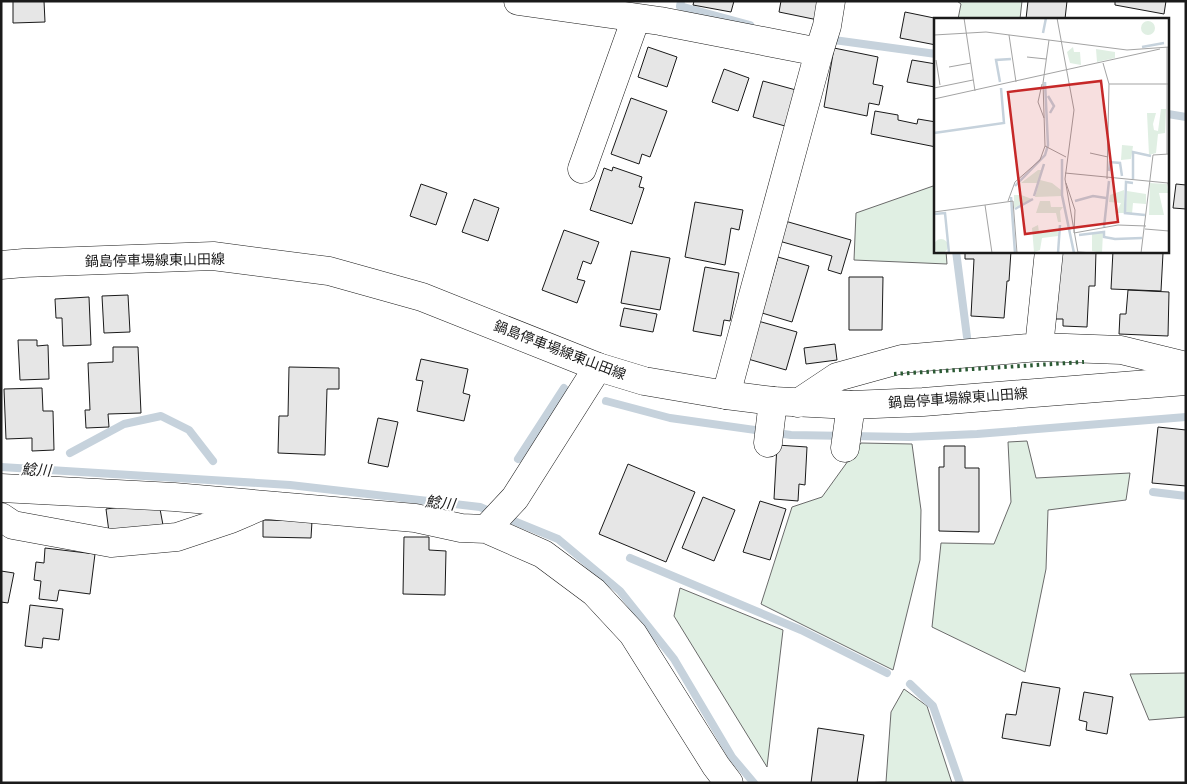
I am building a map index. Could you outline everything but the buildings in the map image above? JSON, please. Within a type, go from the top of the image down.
[{"type":"street","points":[[518,1],[586,6],[636,18],[819,52]]},
{"type":"street","points":[[726,395],[827,26],[831,1]]},
{"type":"street","points":[[582,169],[636,18]]},
{"type":"street","points":[[1039,347],[1049,252]]},
{"type":"street","name":"鍋島停車場線東山田線","points":[[1,265],[213,256],[330,271],[422,297],[598,367],[644,381],[726,395],[777,417],[848,427],[923,402],[1186,381]]},
{"type":"street","points":[[777,417],[837,377],[902,359],[1039,347],[1121,350],[1186,366]]},
{"type":"street","points":[[486,529],[515,498],[598,367]]},
{"type":"street","points":[[1,488],[174,497],[415,518],[461,528],[486,529],[542,554],[594,592],[633,634],[716,766],[729,783]]},
{"type":"street","points":[[1,517],[13,525],[110,543],[177,537],[232,519],[264,505]]},
{"type":"green space","points":[[957,1],[1022,1],[1020,18],[958,18],[961,4]]},
{"type":"green space","points":[[934,186],[934,252],[946,252],[947,264],[854,260],[856,213]]},
{"type":"green space","points":[[1027,441],[1036,478],[1130,473],[1126,500],[1048,510],[1046,569],[1025,672],[932,627],[941,543],[994,544],[1011,502],[1008,442]]},
{"type":"green space","points":[[861,443],[912,444],[921,510],[920,560],[893,670],[761,604],[792,507],[822,497]]},
{"type":"green space","points":[[680,588],[783,630],[767,767],[674,616]]},
{"type":"green space","points":[[1186,673],[1186,717],[1149,720],[1130,674]]},
{"type":"green space","points":[[904,689],[927,706],[952,783],[863,783],[886,782],[891,712]]},
{"type":"waterway","points":[[681,1],[680,6],[750,25]]},
{"type":"waterway","points":[[834,40],[934,54]]},
{"type":"waterway","points":[[1170,114],[1186,117]]},
{"type":"waterway","points":[[956,252],[967,337]]},
{"type":"waterway","points":[[518,459],[564,388]]},
{"type":"waterway","points":[[606,401],[670,418],[791,435],[909,437],[977,434],[1186,417]]},
{"type":"waterway","points":[[70,453],[124,424],[161,416],[189,430],[213,461]]},
{"type":"waterway","name":"鯰川","points":[[1,467],[290,485],[480,507],[494,513]]},
{"type":"waterway","points":[[1153,492],[1186,496]]},
{"type":"waterway","name":"鯰川","points":[[504,517],[558,539],[620,591],[674,659],[732,757],[754,783]]},
{"type":"waterway","points":[[630,558],[801,630],[887,673]]},
{"type":"waterway","points":[[910,684],[933,706],[960,783]]},
{"type":"hedge","points":[[894,374],[1084,362]]}]
